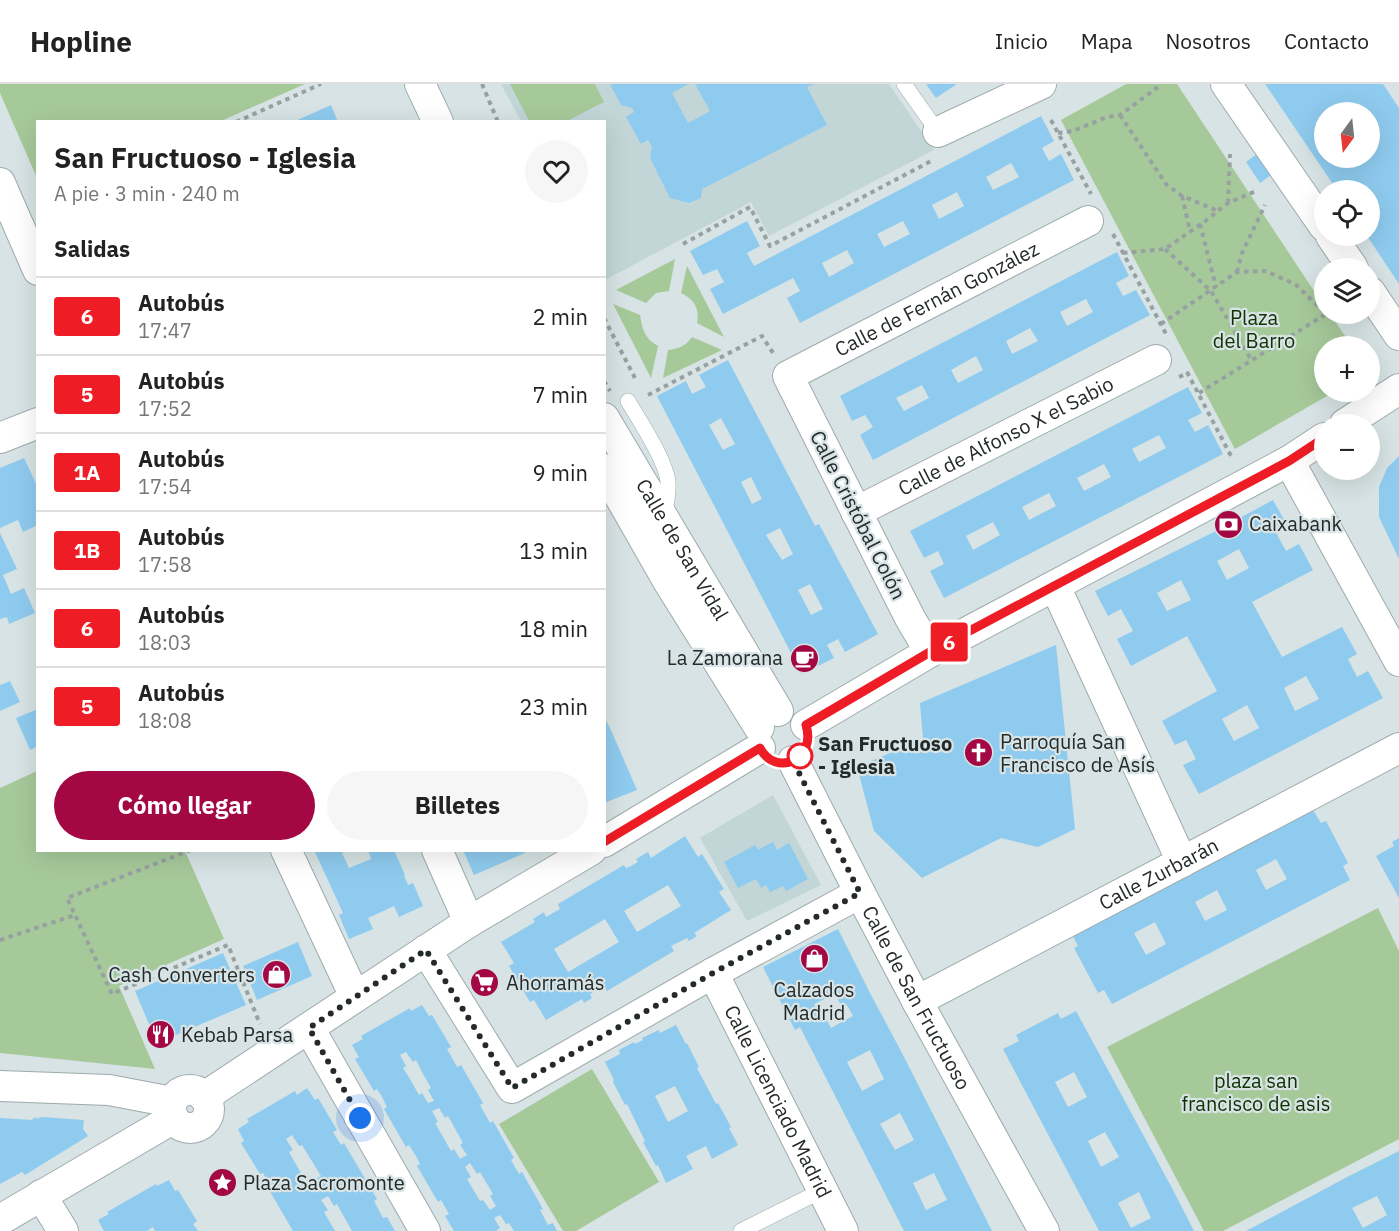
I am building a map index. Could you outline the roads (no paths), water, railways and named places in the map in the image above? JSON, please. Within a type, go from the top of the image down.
[{"type":"street","points":[[420,84],[437,120]]},
{"type":"street","points":[[938,132],[1041,84]]},
{"type":"street","points":[[1226,84],[1314,212]]},
{"type":"street","points":[[0,183],[36,265]]},
{"type":"street","name":"Calle de Fernán González","points":[[788,376],[1098,218]]},
{"type":"street","points":[[1380,307],[1399,335]]},
{"type":"street","name":"Calle de Alfonso X el Sabio","points":[[856,512],[1172,362]]},
{"type":"street","name":"Calle Cristóbal Colón","points":[[788,376],[910,618],[930,652]]},
{"type":"street","points":[[1360,414],[1399,389]]},
{"type":"street","name":"Calle de San Vidal","points":[[616,410],[664,519],[766,729]]},
{"type":"street","points":[[0,438],[36,424]]},
{"type":"street","points":[[806,725],[930,652],[1289,461],[1314,445]]},
{"type":"street","points":[[1289,461],[1399,661]]},
{"type":"street","name":"Calle de San Vidal","points":[[606,472],[668,581],[766,729]]},
{"type":"street","points":[[1055,586],[1182,861]]},
{"type":"street","points":[[606,841],[766,729],[786,711],[794,713],[806,725],[809,742],[806,750],[793,761],[784,763],[768,758],[762,752],[766,729]]},
{"type":"street","name":"Calle Zurbarán","points":[[917,1001],[1399,748]]},
{"type":"street","name":"Calle de San Fructuoso","points":[[793,761],[917,1001],[1044,1231]]},
{"type":"street","points":[[287,852],[355,997]]},
{"type":"street","points":[[438,852],[469,922]]},
{"type":"street","points":[[0,1220],[173,1110],[175,1098],[184,1091],[195,1091],[204,1097],[573,855]]},
{"type":"street","points":[[426,950],[512,1088],[713,973],[860,893]]},
{"type":"street","name":"Calle Licenciado Madrid","points":[[713,973],[843,1231]]},
{"type":"street","points":[[309,1028],[425,1231]]},
{"type":"street","points":[[0,1086],[109,1090],[173,1110]]},
{"type":"street","points":[[41,1196],[63,1231]]},
{"type":"lane","points":[[904,84],[938,132]]},
{"type":"lane","points":[[741,1231],[823,1190]]},
{"type":"place","name":"Caixabank","points":[[1228,524]]},
{"type":"place","name":"La Zamorana","points":[[804,658]]},
{"type":"place","name":"Parroquía San Francisco de Asís","points":[[979,753]]},
{"type":"place","name":"San Fructuoso - Iglesia","points":[[800,756]]},
{"type":"place","name":"Calzados Madrid","points":[[814,959]]},
{"type":"place","name":"Cash Converters","points":[[276,975]]},
{"type":"place","name":"Ahorramás","points":[[485,983]]},
{"type":"place","name":"Kebab Parsa","points":[[160,1035]]},
{"type":"place","name":"Plaza Sacromonte","points":[[222,1183]]},
{"type":"park label","name":"Plaza del Barro","points":[[1254,330]]},
{"type":"park label","name":"plaza san francisco de asis","points":[[1256,1092]]}]
